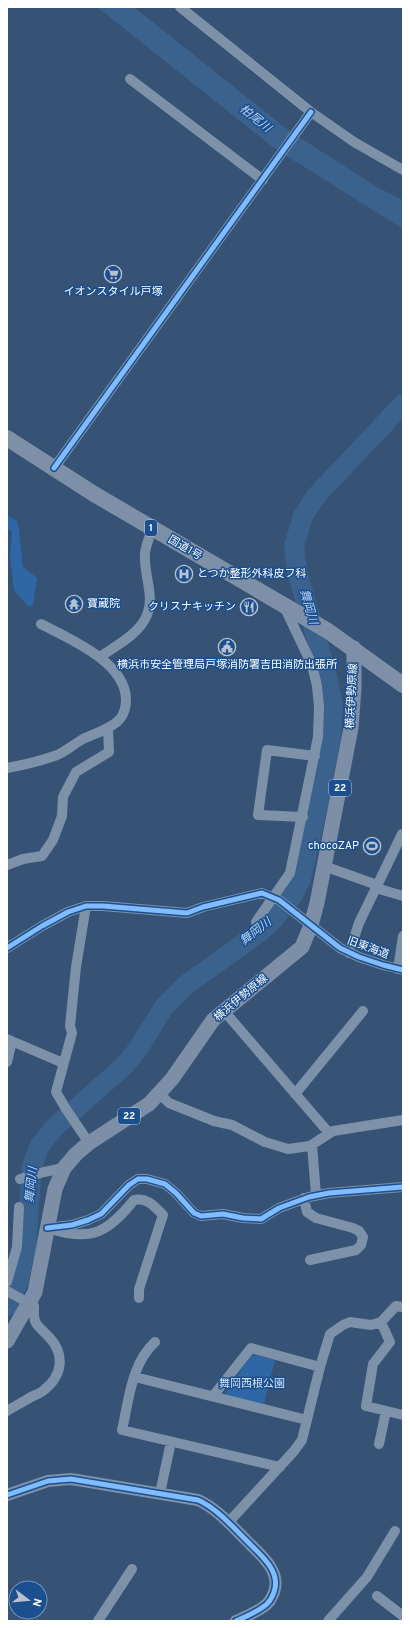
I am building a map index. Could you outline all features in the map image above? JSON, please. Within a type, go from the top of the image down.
[{"type":"highway","name":"国道1号","points":[[7,438],[152,529],[328,631],[354,648],[403,685]]},
{"type":"main road","name":"横浜伊勢原線","points":[[7,1341],[26,1300],[35,1292],[55,1189],[64,1168],[76,1154],[89,1143],[149,1104],[172,1079],[213,1020],[302,947],[311,925],[351,728],[354,688],[354,648]]},
{"type":"street","points":[[180,7],[311,112],[354,142],[403,170]]},
{"type":"street","points":[[130,79],[263,180]]},
{"type":"street","points":[[54,468],[311,112]]},
{"type":"street","points":[[100,657],[132,634],[146,618],[150,598],[145,552],[152,529]]},
{"type":"street","points":[[256,922],[277,898],[290,873],[318,737],[319,707],[317,686],[312,665],[283,605]]},
{"type":"street","points":[[7,768],[21,766],[57,754],[108,728],[121,718],[126,706],[125,690],[121,680],[100,657],[74,641],[41,624]]},
{"type":"street","points":[[7,865],[23,859],[42,856],[53,840],[62,816],[62,798],[76,772],[109,752],[108,728]]},
{"type":"street","points":[[302,817],[258,815],[266,750],[315,756]]},
{"type":"street","points":[[349,953],[359,923],[377,886],[398,854],[402,834]]},
{"type":"street","points":[[324,866],[403,896]]},
{"type":"street","points":[[7,948],[62,915],[86,906],[187,913],[203,906],[262,893],[277,898]]},
{"type":"street","name":"旧東海道","points":[[277,898],[340,948],[349,953],[382,965],[400,969]]},
{"type":"street","points":[[86,906],[76,967],[70,1026],[72,1033],[56,1092],[89,1143]]},
{"type":"street","points":[[400,969],[403,936]]},
{"type":"street","points":[[224,1011],[329,1133]]},
{"type":"street","points":[[295,1094],[363,1011]]},
{"type":"street","points":[[7,1062],[10,1040],[63,1063]]},
{"type":"street","points":[[159,1093],[169,1102],[214,1121],[232,1125],[265,1142],[288,1149],[312,1146],[329,1133],[403,1120]]},
{"type":"street","points":[[312,1146],[316,1195]]},
{"type":"street","points":[[22,1178],[40,1172],[64,1168]]},
{"type":"street","points":[[47,1228],[72,1225],[101,1214],[129,1185],[138,1179],[147,1179],[165,1184],[176,1192],[194,1214],[201,1216],[222,1214],[243,1218],[261,1219],[279,1208],[316,1195],[403,1187]]},
{"type":"street","points":[[304,1198],[307,1212],[316,1218],[359,1231],[363,1237],[361,1245],[356,1250],[310,1260]]},
{"type":"street","points":[[47,1228],[73,1235],[88,1235],[111,1225],[134,1200],[145,1200],[151,1203],[163,1215],[139,1289],[139,1298]]},
{"type":"street","points":[[7,1282],[17,1247],[20,1207]]},
{"type":"street","points":[[7,1291],[26,1300],[34,1306],[33,1318],[37,1326],[56,1346],[60,1356],[60,1365],[57,1373],[44,1390],[7,1411]]},
{"type":"street","points":[[228,1523],[280,1467],[302,1440],[320,1367],[330,1334],[350,1322],[371,1325],[381,1322],[396,1306],[403,1307]]},
{"type":"street","points":[[381,1322],[390,1342],[373,1364],[366,1406],[403,1414]]},
{"type":"street","points":[[155,1342],[147,1349],[136,1369],[122,1430],[280,1467]]},
{"type":"street","points":[[213,1396],[251,1348],[320,1367]]},
{"type":"street","points":[[134,1377],[307,1420]]},
{"type":"street","points":[[379,1444],[386,1411]]},
{"type":"street","points":[[160,1493],[171,1442]]},
{"type":"street","points":[[7,1495],[48,1481],[71,1479],[198,1500],[206,1504],[228,1523],[267,1562],[273,1570],[276,1580],[273,1594],[265,1606],[236,1621]]},
{"type":"street","points":[[328,1621],[367,1577],[395,1531]]},
{"type":"street","points":[[98,1621],[132,1569]]},
{"type":"street","points":[[377,1596],[403,1616]]},
{"type":"green space","points":[[7,515],[17,521],[23,567],[37,578],[33,605],[29,607],[14,590],[10,556],[12,532],[7,528]]},
{"type":"green space","name":"舞岡西根公園","points":[[256,1355],[275,1360],[264,1404],[227,1396],[226,1392],[250,1357]]},
{"type":"water","name":"柏尾川","points":[[97,7],[134,7],[288,130],[377,187],[403,200],[403,229],[274,148]]},
{"type":"waterway","name":"舞岡川","points":[[7,1306],[18,1283],[26,1248],[32,1166],[40,1145],[55,1127],[125,1065],[138,1049],[164,1007],[186,985],[260,932],[273,920],[293,895],[301,879],[318,805],[331,737],[333,706],[326,672],[297,571],[294,546],[303,516],[316,496],[403,404]]},
{"type":"cycle path","points":[[54,468],[311,112]]},
{"type":"cycle path","points":[[7,948],[68,912],[86,906],[187,913],[203,907],[262,893],[279,900],[340,948],[359,957],[403,970]]},
{"type":"cycle path","points":[[47,1228],[72,1225],[101,1214],[129,1185],[138,1179],[147,1179],[165,1184],[176,1193],[194,1213],[201,1216],[223,1214],[243,1218],[261,1219],[279,1208],[309,1197],[329,1193],[403,1187]]},
{"type":"cycle path","points":[[7,1495],[48,1481],[71,1479],[198,1500],[205,1503],[223,1517],[262,1556],[272,1569],[275,1576],[276,1584],[274,1592],[268,1603],[250,1615],[236,1621]]},
{"type":"place","name":"イオンスタイル戸塚","points":[[113,274]]},
{"type":"place","name":"とつか整形外科皮フ科","points":[[184,574]]},
{"type":"place","name":"寶蔵院","points":[[74,604]]},
{"type":"place","name":"クリスナキッチン","points":[[249,607]]},
{"type":"place","name":"横浜市安全管理局戸塚消防署吉田消防出張所","points":[[227,647]]},
{"type":"place","name":"chocoZAP","points":[[372,846]]}]
